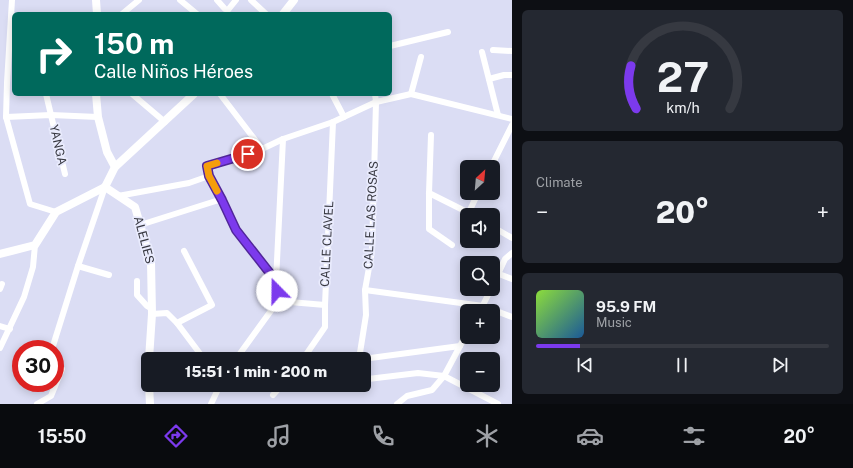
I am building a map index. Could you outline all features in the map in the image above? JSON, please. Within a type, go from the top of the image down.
[{"type":"street","points":[[12,0],[6,117],[30,204],[56,212]]},
{"type":"street","points":[[96,0],[97,12]]},
{"type":"street","points":[[124,12],[139,0]]},
{"type":"street","points":[[180,0],[195,12]]},
{"type":"street","points":[[217,0],[225,9],[228,10],[236,0]]},
{"type":"street","points":[[251,0],[264,12]]},
{"type":"street","points":[[285,12],[294,0]]},
{"type":"street","points":[[392,46],[448,32]]},
{"type":"street","points":[[493,50],[512,51]]},
{"type":"street","points":[[482,52],[498,116]]},
{"type":"street","points":[[411,94],[421,57]]},
{"type":"street","points":[[489,79],[504,75],[512,75]]},
{"type":"street","points":[[276,281],[236,230],[209,176],[207,166],[262,149],[284,139],[333,122],[376,102],[411,94],[512,119]]},
{"type":"street","name":"YANGA","points":[[46,96],[65,174]]},
{"type":"street","points":[[96,96],[98,117],[107,152],[115,167]]},
{"type":"street","points":[[134,96],[165,122]]},
{"type":"street","points":[[55,340],[105,187],[115,167],[192,96]]},
{"type":"street","points":[[222,96],[262,149]]},
{"type":"street","points":[[333,96],[344,117]]},
{"type":"street","name":"CALLE LAS ROSAS","points":[[360,352],[366,315],[365,290],[372,251],[375,96]]},
{"type":"street","points":[[6,117],[51,115],[98,117]]},
{"type":"street","name":"CALLE CLAVEL","points":[[308,352],[325,327],[324,305],[333,122]]},
{"type":"street","points":[[494,160],[512,125]]},
{"type":"street","points":[[431,135],[429,229],[452,245]]},
{"type":"street","points":[[241,352],[278,301],[276,281],[284,139]]},
{"type":"street","points":[[118,196],[189,183],[209,176]]},
{"type":"street","points":[[0,348],[24,296],[33,267],[35,244],[56,212],[105,187]]},
{"type":"street","name":"ALELIES","points":[[105,187],[135,207],[152,262],[152,311],[149,352]]},
{"type":"street","points":[[429,193],[460,208]]},
{"type":"street","points":[[140,224],[222,200]]},
{"type":"street","points":[[500,231],[512,238]]},
{"type":"street","points":[[0,254],[35,244]]},
{"type":"street","points":[[177,323],[212,305],[184,251]]},
{"type":"street","points":[[500,272],[505,259],[512,253]]},
{"type":"street","points":[[78,266],[109,275]]},
{"type":"street","points":[[500,274],[512,280]]},
{"type":"street","points":[[138,280],[137,295],[152,311],[167,313],[177,323],[199,352]]},
{"type":"street","points":[[365,290],[460,305]]},
{"type":"street","points":[[278,301],[324,305]]},
{"type":"street","points":[[500,313],[512,317]]},
{"type":"street","points":[[0,326],[10,329]]},
{"type":"street","points":[[371,358],[460,346]]},
{"type":"street","points":[[397,404],[407,396],[432,390],[444,376],[460,346]]},
{"type":"street","points":[[371,379],[418,373],[444,376],[498,404]]},
{"type":"street","points":[[37,404],[51,396],[53,392]]},
{"type":"street","points":[[149,392],[150,404]]},
{"type":"street","points":[[211,404],[217,392]]},
{"type":"street","points":[[273,395],[276,392]]},
{"type":"slow traffic","points":[[217,163],[207,166],[209,176],[217,191]]},
{"type":"route","points":[[248,154],[207,166],[209,176],[236,230],[276,281],[277,291]]}]
